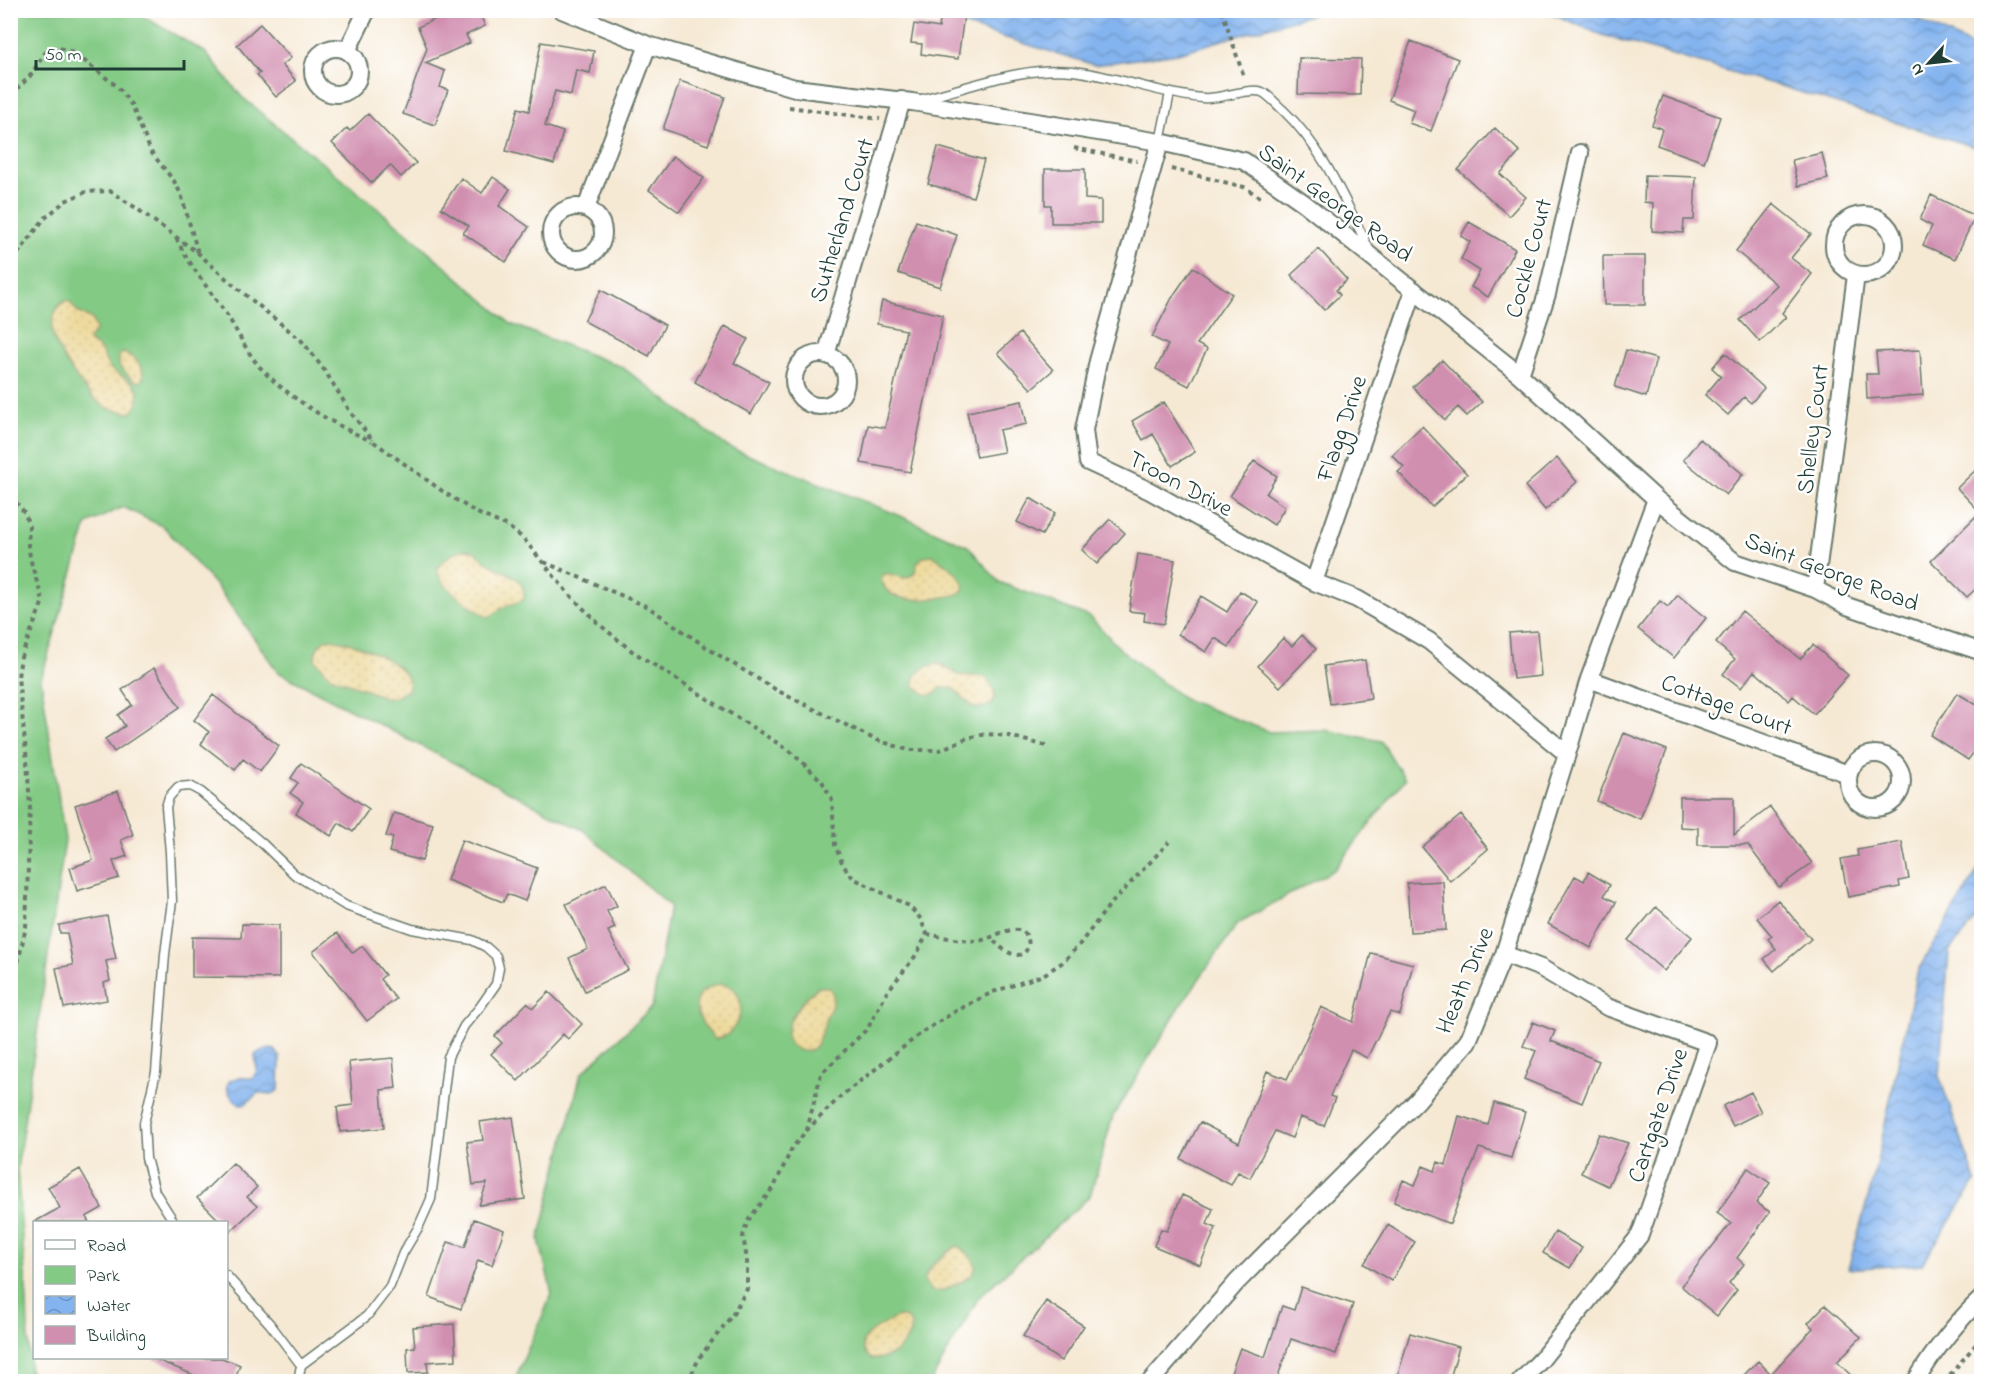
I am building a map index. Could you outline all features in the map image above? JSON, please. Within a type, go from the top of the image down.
[{"type":"street","points":[[347,51],[366,10]]},
{"type":"street","name":"Saint George Road","points":[[562,10],[648,45],[795,88],[907,101],[1160,142],[1244,161],[1304,203],[1520,375],[1656,498],[1735,562],[1815,589],[1847,606],[1982,652]]},
{"type":"street","points":[[586,208],[648,45]]},
{"type":"street","name":"Sutherland Court","points":[[826,355],[897,121],[907,101]]},
{"type":"street","name":"Troon Drive","points":[[1160,142],[1098,361],[1084,430],[1088,462],[1150,491],[1314,582],[1356,599],[1429,641],[1568,754]]},
{"type":"street","name":"Cockle Court","points":[[1520,375],[1546,294],[1580,153]]},
{"type":"street","name":"Shelley Court","points":[[1815,589],[1856,275]]},
{"type":"street","name":"Flagg Drive","points":[[1314,582],[1414,290]]},
{"type":"street","name":"Heath Drive","points":[[1150,1382],[1237,1282],[1417,1101],[1468,1041],[1504,954],[1568,754],[1589,680],[1656,498]]},
{"type":"street","name":"Cottage Court","points":[[1589,680],[1848,774]]},
{"type":"street","name":"Cartgate Drive","points":[[1504,954],[1541,968],[1607,1007],[1708,1043],[1640,1235],[1541,1360],[1520,1382]]},
{"type":"street","points":[[1915,1382],[1932,1354],[1966,1312],[1982,1298]]},
{"type":"lane","points":[[907,101],[1018,73],[1044,70],[1074,72],[1206,99],[1262,92],[1300,127],[1323,157],[1373,257]]},
{"type":"lane","name":"Troon Drive","points":[[1160,142],[1170,93]]},
{"type":"lane","points":[[173,1221],[155,1192],[146,1158],[144,1123],[156,1072],[165,954],[172,901],[166,807],[169,797],[178,788],[190,786],[201,792],[263,844],[294,874],[346,906],[412,929],[472,940],[486,947],[496,956],[499,968],[496,984],[464,1026],[448,1058],[431,1199],[418,1228],[403,1253],[390,1286],[367,1316],[301,1365],[298,1382]]},
{"type":"lane","points":[[228,1277],[270,1324],[301,1365]]},
{"type":"path","points":[[1222,10],[1244,76]]},
{"type":"path","points":[[10,96],[30,76],[45,53],[56,47],[73,52],[118,87],[132,106],[151,152],[174,181],[181,194],[198,254]]},
{"type":"path","points":[[785,106],[897,121]]},
{"type":"path","points":[[1067,147],[1244,187],[1263,198]]},
{"type":"path","points":[[10,259],[20,251],[44,219],[65,201],[86,192],[110,191],[198,254],[231,284],[302,341],[325,371],[351,413],[374,442]]},
{"type":"path","points":[[176,238],[185,257],[226,314],[257,364],[274,381],[323,417],[374,442],[477,513],[507,526],[523,538],[567,592],[600,625],[632,651],[790,751],[822,781],[832,800],[835,846],[843,865],[853,878],[909,906],[920,918],[927,934]]},
{"type":"path","points":[[10,495],[25,513],[29,527],[28,546],[32,566],[43,601],[21,657],[18,677],[30,806],[26,927],[10,998]]},
{"type":"path","points":[[543,561],[648,607],[777,692],[874,739],[908,750],[940,750],[967,738],[987,734],[1009,736],[1050,747]]},
{"type":"path","points":[[688,1382],[699,1359],[733,1314],[747,1289],[747,1260],[743,1236],[747,1222],[775,1185],[792,1148],[807,1130],[841,1096],[924,1031],[993,992],[1044,975],[1063,962],[1108,907],[1169,842]]},
{"type":"path","points":[[927,934],[977,941],[1018,930],[1024,932],[1029,939],[1024,952],[1018,955],[999,948],[990,938]]},
{"type":"path","points":[[807,1130],[821,1074],[868,1028],[887,992],[917,954],[927,934]]},
{"type":"path","points":[[1944,1382],[1982,1337]]},
{"type":"green space","points":[[10,11],[134,11],[205,52],[242,97],[405,231],[511,324],[622,367],[728,447],[896,514],[968,546],[999,582],[1090,617],[1121,650],[1184,699],[1270,732],[1326,730],[1381,741],[1405,779],[1334,870],[1238,923],[1181,1005],[1113,1116],[1090,1196],[979,1297],[931,1381],[514,1381],[552,1294],[539,1239],[581,1074],[652,1007],[670,906],[583,830],[278,672],[218,588],[164,527],[123,507],[87,524],[41,679],[65,840],[17,1170],[27,1300],[30,1381],[11,1381]]},
{"type":"sand","points":[[65,301],[69,301],[78,312],[92,319],[96,330],[88,341],[101,350],[113,371],[134,384],[137,389],[138,403],[130,413],[110,409],[100,403],[83,386],[67,364],[52,330],[56,311]]},
{"type":"sand","points":[[123,353],[135,359],[141,367],[143,375],[139,382],[133,380],[119,366],[119,355]]},
{"type":"sand","points":[[467,549],[474,551],[487,562],[518,580],[524,591],[524,599],[487,617],[457,596],[443,582],[437,569],[450,556]]},
{"type":"sand","points":[[932,555],[948,566],[963,582],[964,587],[959,594],[938,598],[905,599],[890,593],[884,587],[881,579],[884,574],[907,578],[915,572],[918,561],[925,556]]},
{"type":"sand","points":[[327,639],[358,646],[393,663],[407,677],[408,690],[394,698],[384,697],[330,676],[315,660],[318,648]]},
{"type":"sand","points":[[937,664],[958,675],[985,677],[993,688],[992,703],[982,708],[974,708],[953,688],[942,688],[932,695],[925,694],[914,685],[914,681],[918,673]]},
{"type":"sand","points":[[719,984],[730,987],[737,993],[740,1011],[738,1021],[732,1030],[725,1036],[715,1039],[698,1013],[696,1001],[702,992]]},
{"type":"sand","points":[[819,987],[828,987],[831,991],[832,1005],[815,1046],[807,1051],[798,1050],[788,1041],[789,1023],[803,1002]]},
{"type":"sand","points":[[957,1246],[965,1251],[973,1261],[975,1270],[973,1274],[944,1290],[932,1291],[924,1281],[928,1271],[947,1252]]},
{"type":"sand","points":[[897,1317],[905,1318],[910,1322],[910,1333],[906,1340],[891,1355],[871,1359],[865,1352],[863,1345],[865,1339],[876,1329]]},
{"type":"water","points":[[931,11],[1324,11],[1178,53],[1095,65],[953,22]]},
{"type":"water","points":[[1546,11],[1906,11],[1925,23],[1981,50],[1981,149],[1787,88],[1599,34]]},
{"type":"water","points":[[1981,865],[1981,913],[1949,951],[1939,1076],[1976,1181],[1922,1264],[1848,1269],[1873,1180],[1918,970]]},
{"type":"water","points":[[270,1049],[275,1050],[280,1057],[279,1090],[272,1094],[258,1093],[244,1105],[240,1105],[230,1094],[228,1083],[237,1078],[253,1078],[257,1070],[255,1055]]},
{"type":"building","points":[[454,10],[478,10],[485,26],[466,35],[470,43],[425,63],[445,71],[440,87],[448,90],[435,125],[403,114],[427,48],[418,27]]},
{"type":"building","points":[[941,12],[964,15],[958,59],[921,54],[922,44],[911,43],[914,24],[939,28]]},
{"type":"building","points":[[260,24],[291,58],[282,65],[296,81],[276,97],[257,75],[260,73],[237,45]]},
{"type":"building","points":[[1411,41],[1458,59],[1431,131],[1409,123],[1414,110],[1389,100]]},
{"type":"building","points":[[541,42],[594,51],[590,73],[576,70],[571,95],[555,91],[545,126],[563,132],[554,164],[506,151],[518,108],[529,111]]},
{"type":"building","points":[[1299,58],[1361,59],[1360,95],[1298,94]]},
{"type":"building","points":[[680,81],[725,97],[708,145],[663,129]]},
{"type":"building","points":[[1663,96],[1720,117],[1704,162],[1657,145],[1662,129],[1652,125]]},
{"type":"building","points":[[368,114],[416,163],[401,177],[390,165],[372,183],[332,143],[347,128],[350,131]]},
{"type":"building","points":[[1495,128],[1520,152],[1500,174],[1526,197],[1509,216],[1458,170]]},
{"type":"building","points":[[938,147],[984,160],[973,197],[928,184]]},
{"type":"building","points":[[1822,153],[1828,179],[1798,186],[1792,160]]},
{"type":"building","points":[[673,156],[704,178],[679,212],[649,190]]},
{"type":"building","points":[[1045,169],[1085,169],[1085,199],[1101,200],[1101,223],[1051,223],[1051,205],[1045,205]]},
{"type":"building","points":[[1645,175],[1696,177],[1694,220],[1684,220],[1683,233],[1652,231],[1653,203],[1644,202]]},
{"type":"building","points":[[493,177],[510,189],[499,206],[529,227],[506,262],[463,233],[469,226],[441,208],[461,178],[482,193]]},
{"type":"building","points":[[1931,195],[1975,216],[1955,259],[1923,245],[1932,226],[1920,220]]},
{"type":"building","points":[[1773,204],[1811,234],[1791,258],[1812,274],[1782,313],[1786,317],[1760,342],[1740,320],[1777,285],[1736,251]]},
{"type":"building","points":[[916,221],[957,235],[940,287],[898,273]]},
{"type":"building","points":[[1469,222],[1515,249],[1488,297],[1471,287],[1480,271],[1461,259],[1470,242],[1461,236]]},
{"type":"building","points":[[1319,249],[1347,280],[1336,290],[1340,295],[1324,310],[1291,275]]},
{"type":"building","points":[[1603,256],[1645,256],[1645,305],[1604,305]]},
{"type":"building","points":[[1193,267],[1232,294],[1197,344],[1207,349],[1189,386],[1156,369],[1168,345],[1152,337],[1173,296]]},
{"type":"building","points":[[601,290],[665,325],[649,356],[584,321]]},
{"type":"building","points":[[882,301],[943,315],[910,472],[861,463],[868,425],[885,428],[906,330],[877,324]]},
{"type":"building","points":[[725,326],[748,339],[734,363],[769,382],[751,414],[695,382]]},
{"type":"building","points":[[1020,333],[1053,370],[1031,389],[998,353]]},
{"type":"building","points":[[1626,350],[1656,359],[1646,397],[1615,387]]},
{"type":"building","points":[[1920,350],[1923,395],[1867,399],[1866,374],[1878,374],[1876,352]]},
{"type":"building","points":[[1725,353],[1764,388],[1751,403],[1744,397],[1728,415],[1705,395],[1721,376],[1712,368]]},
{"type":"building","points":[[1442,360],[1482,402],[1467,416],[1458,407],[1445,420],[1413,387]]},
{"type":"building","points":[[1022,401],[1027,424],[999,430],[1004,452],[977,457],[967,412]]},
{"type":"building","points":[[1164,402],[1195,452],[1172,466],[1153,434],[1143,440],[1132,421]]},
{"type":"building","points":[[1422,426],[1467,474],[1432,507],[1398,472],[1404,467],[1392,455]]},
{"type":"building","points":[[1700,439],[1743,474],[1726,495],[1683,460]]},
{"type":"building","points":[[1557,458],[1577,482],[1545,510],[1525,486]]},
{"type":"building","points":[[1254,461],[1277,476],[1266,494],[1285,507],[1274,525],[1230,496]]},
{"type":"building","points":[[1982,464],[1982,583],[1967,597],[1931,561],[1980,512],[1957,488]]},
{"type":"building","points":[[1030,498],[1055,513],[1042,535],[1017,522]]},
{"type":"building","points":[[1110,519],[1125,533],[1097,564],[1082,550]]},
{"type":"building","points":[[1138,554],[1175,560],[1164,624],[1144,621],[1145,613],[1129,611]]},
{"type":"building","points":[[1240,591],[1258,602],[1229,647],[1215,638],[1206,652],[1178,634],[1201,596],[1227,612]]},
{"type":"building","points":[[1678,595],[1706,618],[1674,658],[1638,629],[1660,601],[1668,607]]},
{"type":"building","points":[[1742,611],[1800,659],[1813,645],[1848,675],[1814,714],[1793,696],[1789,701],[1754,671],[1741,688],[1723,674],[1735,659],[1716,643]]},
{"type":"building","points":[[1537,631],[1541,676],[1513,679],[1509,633]]},
{"type":"building","points":[[1302,635],[1316,649],[1280,687],[1258,666],[1283,638],[1292,646]]},
{"type":"building","points":[[1365,660],[1371,698],[1330,704],[1324,666]]},
{"type":"building","points":[[154,668],[180,707],[114,752],[105,739],[125,726],[118,715],[132,705],[122,690]]},
{"type":"building","points":[[1957,693],[1982,708],[1982,759],[1973,753],[1968,760],[1930,735]]},
{"type":"building","points":[[213,695],[279,746],[260,772],[243,759],[235,770],[201,744],[209,732],[194,720]]},
{"type":"building","points":[[1624,733],[1667,750],[1640,819],[1597,801]]},
{"type":"building","points":[[301,763],[369,809],[353,832],[339,823],[331,836],[296,813],[303,802],[290,793],[298,783],[291,778]]},
{"type":"building","points":[[118,791],[133,835],[121,840],[127,856],[113,861],[119,878],[77,891],[70,868],[93,860],[75,805]]},
{"type":"building","points":[[1680,797],[1734,797],[1734,835],[1770,807],[1812,863],[1779,887],[1748,845],[1698,845],[1698,828],[1680,827]]},
{"type":"building","points":[[394,813],[433,824],[422,861],[389,852],[393,838],[386,836]]},
{"type":"building","points":[[1461,815],[1488,849],[1450,881],[1422,847]]},
{"type":"building","points":[[462,840],[537,868],[525,901],[507,894],[503,902],[447,880]]},
{"type":"building","points":[[1902,842],[1909,879],[1899,881],[1900,887],[1848,897],[1841,859],[1858,856],[1857,850]]},
{"type":"building","points":[[1588,872],[1610,885],[1604,896],[1616,902],[1591,948],[1548,924],[1575,876],[1584,881]]},
{"type":"building","points":[[1443,881],[1446,930],[1410,932],[1407,883]]},
{"type":"building","points":[[606,884],[617,906],[607,911],[615,928],[608,931],[628,970],[585,991],[569,958],[588,949],[566,904]]},
{"type":"building","points":[[1778,900],[1811,939],[1774,971],[1764,959],[1776,949],[1768,939],[1772,936],[1757,918]]},
{"type":"building","points":[[1656,907],[1692,937],[1664,971],[1628,940]]},
{"type":"building","points":[[107,916],[116,959],[106,961],[110,981],[104,983],[107,1000],[64,1008],[56,968],[73,965],[67,933],[60,933],[59,925]]},
{"type":"building","points":[[242,924],[279,925],[279,978],[192,977],[192,937],[241,938]]},
{"type":"building","points":[[337,933],[353,953],[362,946],[385,975],[380,979],[396,999],[367,1021],[313,952]]},
{"type":"building","points":[[1371,953],[1413,964],[1400,1015],[1390,1012],[1367,1058],[1351,1050],[1330,1096],[1335,1098],[1324,1126],[1300,1117],[1292,1138],[1275,1131],[1250,1178],[1238,1172],[1231,1185],[1181,1159],[1200,1122],[1239,1143],[1267,1071],[1287,1079],[1321,1007],[1353,1022]]},
{"type":"building","points":[[549,992],[582,1024],[568,1039],[563,1034],[518,1081],[491,1054],[502,1043],[495,1036],[527,1003],[533,1008]]},
{"type":"building","points":[[1533,1022],[1555,1031],[1551,1041],[1599,1061],[1582,1103],[1524,1079],[1536,1051],[1523,1046]]},
{"type":"building","points":[[393,1058],[396,1088],[381,1090],[384,1128],[340,1132],[337,1107],[353,1105],[349,1062]]},
{"type":"building","points":[[1751,1092],[1761,1112],[1733,1126],[1723,1106]]},
{"type":"building","points":[[1494,1103],[1525,1112],[1511,1158],[1479,1148],[1450,1224],[1394,1202],[1403,1180],[1415,1185],[1423,1166],[1435,1171],[1438,1162],[1446,1165],[1459,1116],[1488,1125]]},
{"type":"building","points":[[513,1117],[525,1199],[479,1205],[487,1183],[473,1185],[467,1142],[483,1140],[480,1122]]},
{"type":"building","points":[[1599,1134],[1628,1143],[1608,1186],[1581,1173]]},
{"type":"building","points":[[233,1163],[257,1187],[247,1197],[257,1206],[230,1232],[228,1221],[220,1221],[197,1198]]},
{"type":"building","points":[[1748,1168],[1770,1183],[1756,1203],[1770,1212],[1737,1258],[1744,1264],[1729,1283],[1737,1290],[1717,1316],[1681,1286],[1731,1223],[1717,1213]]},
{"type":"building","points":[[80,1169],[102,1208],[86,1217],[88,1221],[36,1221],[60,1208],[48,1187]]},
{"type":"building","points":[[1182,1195],[1213,1209],[1207,1224],[1216,1228],[1200,1265],[1154,1246],[1161,1229],[1167,1231]]},
{"type":"building","points":[[474,1219],[504,1230],[492,1265],[478,1260],[461,1309],[429,1297],[448,1242],[465,1247]]},
{"type":"building","points":[[1388,1225],[1415,1242],[1391,1281],[1364,1264]]},
{"type":"building","points":[[1555,1232],[1582,1248],[1570,1268],[1543,1253]]},
{"type":"building","points":[[1301,1287],[1353,1304],[1336,1354],[1291,1339],[1276,1382],[1246,1382],[1230,1376],[1240,1348],[1265,1357],[1282,1306],[1294,1310]]},
{"type":"building","points":[[1046,1301],[1084,1326],[1061,1361],[1023,1336]]},
{"type":"building","points":[[1825,1305],[1861,1337],[1837,1362],[1858,1382],[1737,1382],[1758,1361],[1771,1374],[1813,1328],[1808,1323]]},
{"type":"building","points":[[454,1324],[456,1360],[427,1362],[428,1372],[408,1373],[407,1348],[415,1347],[413,1327]]},
{"type":"building","points":[[1410,1333],[1459,1347],[1449,1382],[1396,1382]]},
{"type":"building","points":[[154,1359],[225,1359],[240,1365],[234,1382],[211,1382]]}]
